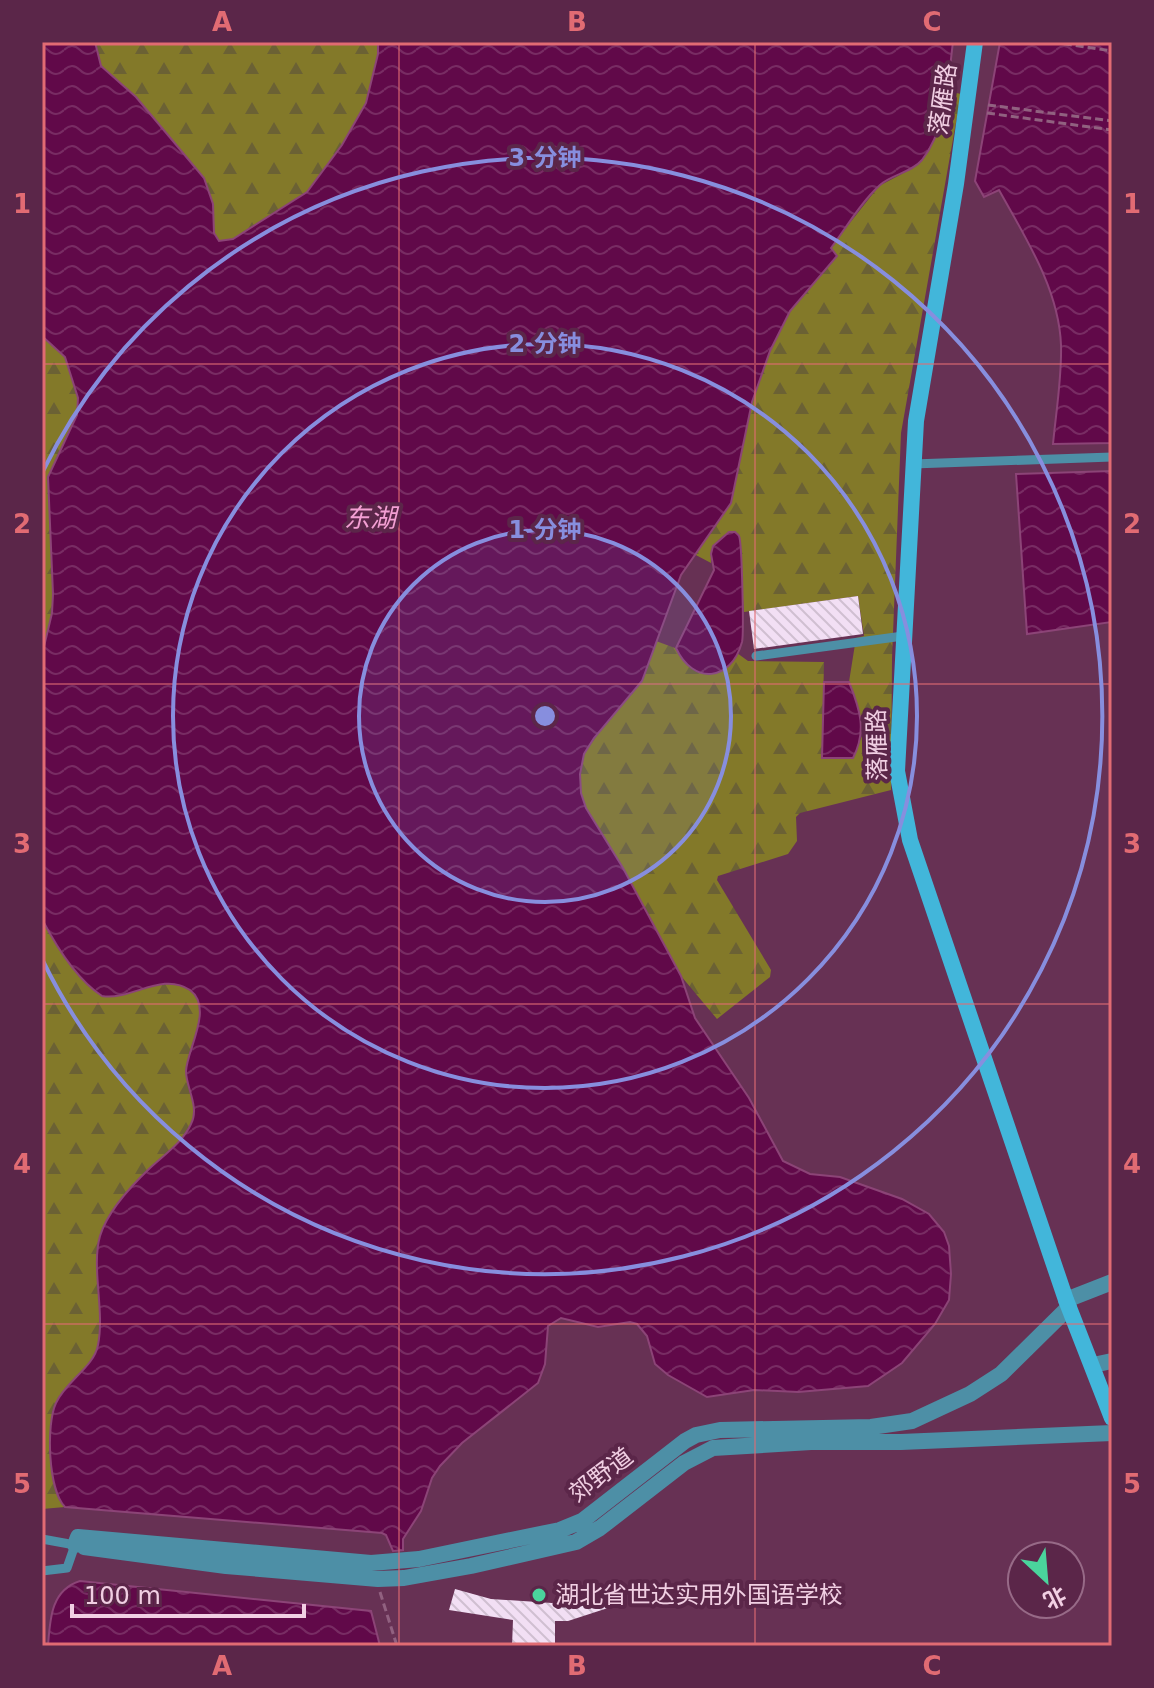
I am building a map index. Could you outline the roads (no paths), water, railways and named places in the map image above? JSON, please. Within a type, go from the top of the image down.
[{"type":"street","name":"落雁路","points":[[975,42],[956,184],[916,421],[897,771],[910,840],[1068,1304],[1112,1418]]},
{"type":"street","name":"郊野道","points":[[75,1545],[78,1537],[371,1563],[419,1559],[560,1530],[582,1521],[696,1435],[720,1430],[889,1426],[928,1414],[983,1387],[1001,1374],[1068,1304],[1112,1282]]},
{"type":"street","points":[[1093,1365],[1112,1361]]},
{"type":"street","points":[[75,1545],[226,1566],[378,1579],[431,1574],[576,1542],[600,1528],[684,1463],[713,1448],[1112,1433]]},
{"type":"lane","points":[[913,464],[1112,457]]},
{"type":"lane","points":[[756,656],[903,636]]},
{"type":"lane","points":[[42,1539],[75,1545],[67,1568],[42,1571]]},
{"type":"water","name":"东湖","points":[[42,42],[95,42],[101,66],[136,97],[204,178],[213,204],[214,233],[219,241],[233,239],[307,192],[342,145],[366,103],[378,42],[953,42],[945,103],[930,147],[918,164],[885,181],[866,199],[831,248],[837,256],[790,311],[770,351],[752,402],[731,503],[681,575],[642,681],[594,738],[584,754],[580,774],[586,808],[623,868],[681,976],[695,1018],[749,1098],[783,1161],[810,1174],[840,1177],[902,1199],[929,1214],[944,1232],[949,1246],[949,1300],[935,1324],[902,1363],[868,1386],[798,1392],[754,1390],[707,1397],[655,1364],[647,1336],[637,1324],[630,1322],[598,1327],[561,1318],[548,1326],[545,1364],[538,1383],[462,1443],[440,1466],[432,1478],[421,1511],[403,1539],[403,1550],[393,1551],[382,1533],[65,1507],[59,1499],[50,1456],[53,1413],[61,1395],[91,1360],[98,1345],[97,1262],[100,1236],[121,1199],[188,1131],[194,1111],[186,1071],[200,1007],[190,990],[179,985],[157,985],[102,996],[75,971],[42,919],[42,655],[53,594],[48,477],[77,415],[78,398],[65,357],[42,336]]},
{"type":"water","points":[[1000,42],[1112,42],[1112,443],[1053,444],[1061,357],[1054,304],[1030,245],[999,190],[984,197],[975,181]]},
{"type":"water","points":[[1112,471],[1112,622],[1027,634],[1016,474]]},
{"type":"water","points":[[729,532],[738,534],[740,542],[742,642],[729,665],[711,674],[701,673],[683,660],[676,648],[714,570],[713,546]]},
{"type":"water","points":[[824,682],[849,682],[853,692],[861,729],[853,758],[822,758]]},
{"type":"water","points":[[80,1581],[371,1611],[380,1646],[48,1646],[51,1616],[58,1598],[70,1585]]},
{"type":"place","name":"湖北省世达实用外国语学校","points":[[539,1595]]}]
